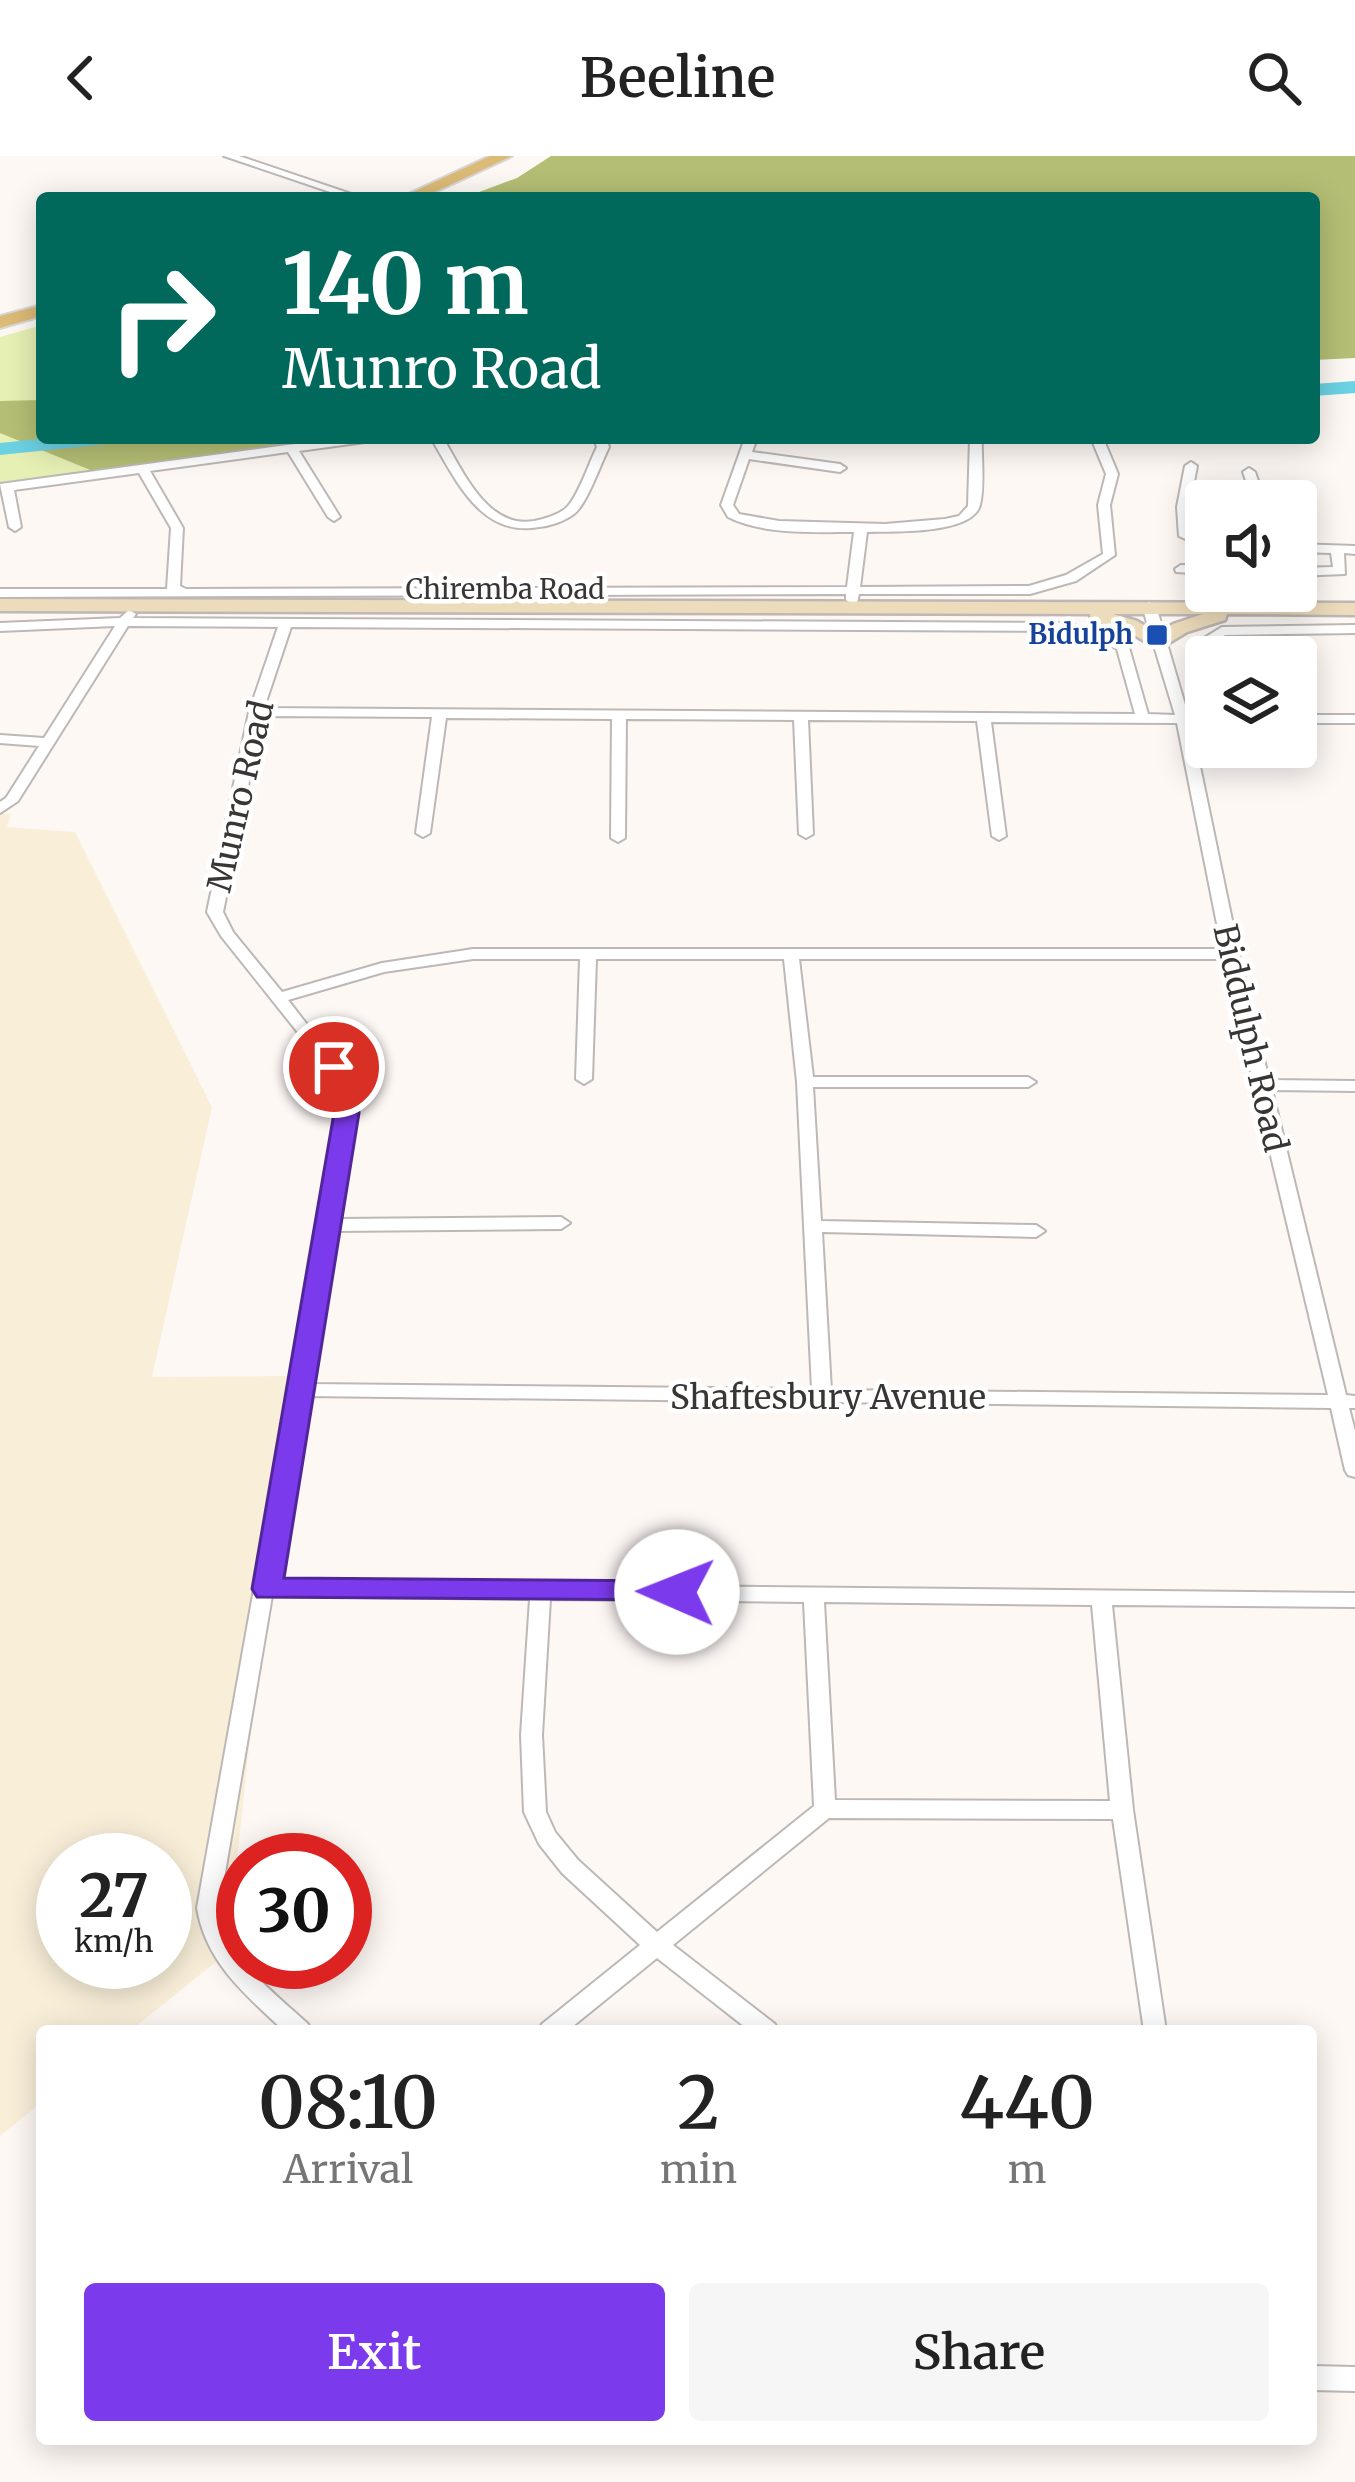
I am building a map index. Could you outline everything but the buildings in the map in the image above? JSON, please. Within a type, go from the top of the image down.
[{"type":"main road","points":[[422,192],[504,156]]},
{"type":"main road","points":[[0,322],[36,312]]},
{"type":"main road","name":"Chiremba Road","points":[[0,605],[129,614],[211,605],[1355,609]]},
{"type":"main road","name":"Chiremba Road","points":[[856,609],[1096,616],[1150,610],[1218,616],[1355,609]]},
{"type":"main road","points":[[1096,616],[1130,625],[1159,643],[1180,628],[1218,616]]},
{"type":"street","points":[[230,156],[340,192]]},
{"type":"street","points":[[15,527],[4,488],[321,444]]},
{"type":"street","points":[[441,444],[482,510],[495,522],[516,526],[572,510],[602,444]]},
{"type":"street","points":[[749,444],[727,505],[734,517],[758,524],[861,526],[963,519],[974,507],[976,444]]},
{"type":"street","name":"Chiremba Road","points":[[856,609],[1010,592],[1071,578],[1109,555],[1104,512],[1112,474],[1100,444]]},
{"type":"street","points":[[292,448],[334,518]]},
{"type":"street","points":[[745,455],[840,468]]},
{"type":"street","points":[[1188,480],[1191,466]]},
{"type":"street","points":[[143,469],[177,528],[173,588],[211,605]]},
{"type":"street","points":[[1249,472],[1252,480]]},
{"type":"street","points":[[1185,497],[1185,536]]},
{"type":"street","points":[[861,526],[856,609],[1066,627],[1106,636],[1123,647],[1143,721]]},
{"type":"street","points":[[1317,548],[1355,550]]},
{"type":"street","points":[[1317,572],[1340,572],[1337,550]]},
{"type":"street","points":[[1180,569],[1185,569]]},
{"type":"street","name":"Chiremba Road","points":[[0,592],[173,588],[559,607]]},
{"type":"street","points":[[0,627],[129,614],[285,625],[559,607]]},
{"type":"street","name":"Biddulph Road","points":[[1150,610],[1183,720],[1262,1085],[1347,1402],[1355,1471]]},
{"type":"street","points":[[0,809],[11,801],[129,614]]},
{"type":"street","name":"Munro Road","points":[[285,625],[256,712],[215,912],[226,933],[325,1054],[345,1090],[346,1113],[267,1589],[215,1854],[209,1930],[230,1962],[294,2025]]},
{"type":"street","points":[[1214,636],[1222,631],[1355,629]]},
{"type":"street","points":[[256,712],[1183,720]]},
{"type":"street","points":[[423,833],[440,712]]},
{"type":"street","points":[[618,838],[619,715]]},
{"type":"street","points":[[801,717],[806,834]]},
{"type":"street","points":[[982,717],[999,836]]},
{"type":"street","points":[[1317,719],[1355,719]]},
{"type":"street","points":[[0,739],[47,742]]},
{"type":"street","points":[[280,998],[417,960],[493,953],[1231,955]]},
{"type":"street","points":[[584,1079],[588,954]]},
{"type":"street","points":[[791,954],[805,1082],[822,1397]]},
{"type":"street","points":[[805,1082],[1028,1082]]},
{"type":"street","points":[[1262,1085],[1355,1086]]},
{"type":"street","points":[[326,1225],[561,1223]]},
{"type":"street","points":[[815,1226],[1036,1231]]},
{"type":"street","name":"Shaftesbury Avenue","points":[[300,1390],[1347,1402]]},
{"type":"street","points":[[267,1589],[1355,1600]]},
{"type":"street","points":[[540,1591],[533,1779],[542,1832],[580,1876],[760,2025]]},
{"type":"street","points":[[814,1594],[825,1809]]},
{"type":"street","points":[[1101,1597],[1122,1810],[1154,2025]]},
{"type":"street","points":[[558,2025],[825,1809],[1122,1810]]},
{"type":"street","points":[[1317,2378],[1355,2379]]},
{"type":"shaded area","points":[[0,814],[11,814],[7,827],[75,832],[212,1107],[152,1377],[289,1376],[240,1833],[216,1833],[216,1962],[192,1981],[192,1833],[36,1833],[36,1989],[182,1989],[137,2025],[36,2025],[36,2107],[0,2136]]},
{"type":"green space","points":[[551,156],[1355,156],[1355,358],[1320,360],[1320,192],[479,192],[517,178]]},
{"type":"green space","points":[[36,327],[36,444],[304,444],[0,486],[0,337]]},
{"type":"green space","points":[[36,400],[36,444],[307,444],[100,474],[0,433],[0,401]]},
{"type":"waterway","points":[[1320,390],[1355,387]]},
{"type":"waterway","points":[[0,449],[49,444]]},
{"type":"place","name":"Bidulph","points":[[1157,635]]},
{"type":"route","points":[[334,1067],[345,1090],[346,1113],[267,1589],[677,1592]]}]
